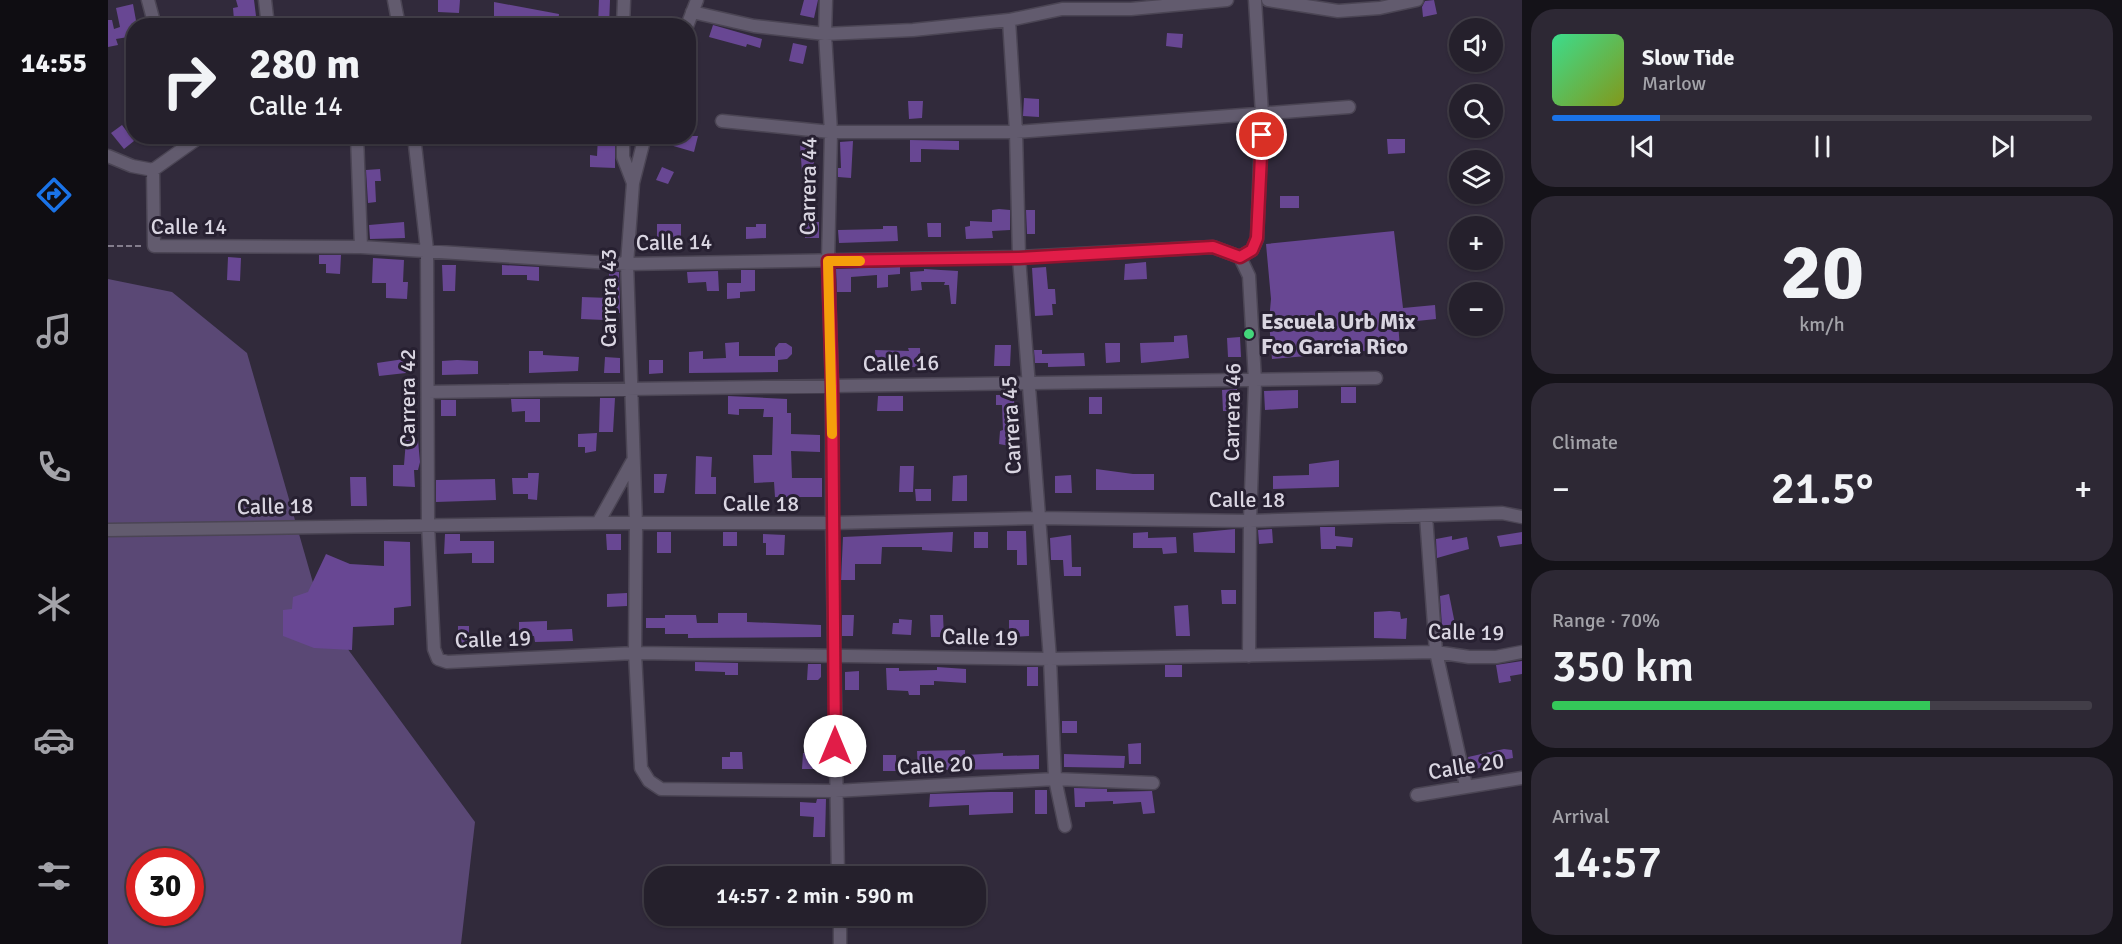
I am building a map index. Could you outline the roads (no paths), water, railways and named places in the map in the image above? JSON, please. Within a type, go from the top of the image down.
[{"type":"street","points":[[148,0],[153,18]]},
{"type":"street","points":[[265,0],[267,18]]},
{"type":"street","points":[[394,0],[397,18]]},
{"type":"street","points":[[623,18],[624,0]]},
{"type":"street","name":"Carrera 44","points":[[826,0],[825,34],[831,132],[828,261],[832,386],[838,866]]},
{"type":"street","points":[[694,6],[754,26],[825,34],[913,30],[1009,20],[1062,9],[1131,9],[1227,0]]},
{"type":"street","points":[[1240,257],[1252,250],[1257,238],[1262,114],[1255,0]]},
{"type":"street","points":[[1268,0],[1338,12],[1380,8],[1417,0]]},
{"type":"street","name":"Carrera 45","points":[[1009,20],[1016,132],[1019,258],[1037,518],[1050,659],[1055,779],[1065,826]]},
{"type":"street","points":[[722,121],[831,132],[1016,132],[1349,107]]},
{"type":"street","points":[[108,156],[132,166],[153,170],[190,144]]},
{"type":"street","points":[[357,144],[361,247]]},
{"type":"street","name":"Carrera 42","points":[[415,144],[427,250],[428,524],[434,649],[438,659]]},
{"type":"street","name":"Carrera 43","points":[[623,144],[623,157],[633,183],[627,264],[636,525],[635,653],[641,768],[649,781]]},
{"type":"street","points":[[633,183],[643,144]]},
{"type":"street","name":"Calle 14","points":[[153,170],[154,246],[361,247],[627,264],[1019,258],[1213,247],[1240,257]]},
{"type":"street","name":"Carrera 46","points":[[1240,257],[1250,276],[1256,381],[1250,521],[1250,656]]},
{"type":"street","name":"Calle 16","points":[[428,392],[1029,381],[1256,381],[1376,378]]},
{"type":"street","points":[[598,523],[633,461]]},
{"type":"street","name":"Calle 18","points":[[108,530],[428,524],[832,523],[1037,518],[1250,521],[1502,513],[1522,517]]},
{"type":"street","points":[[1426,516],[1436,652],[1466,786]]},
{"type":"street","name":"Calle 19","points":[[438,659],[447,662],[635,653],[1050,659],[1436,652],[1469,657],[1496,657],[1522,652]]},
{"type":"street","name":"Calle 20","points":[[1417,795],[1522,778]]},
{"type":"street","name":"Calle 20","points":[[649,781],[661,789],[836,791],[1055,779],[1153,783]]},
{"type":"street","points":[[840,926],[840,944]]},
{"type":"place","name":"Escuela Urb Mix Fco Garcia Rico","points":[[1249,334]]}]
